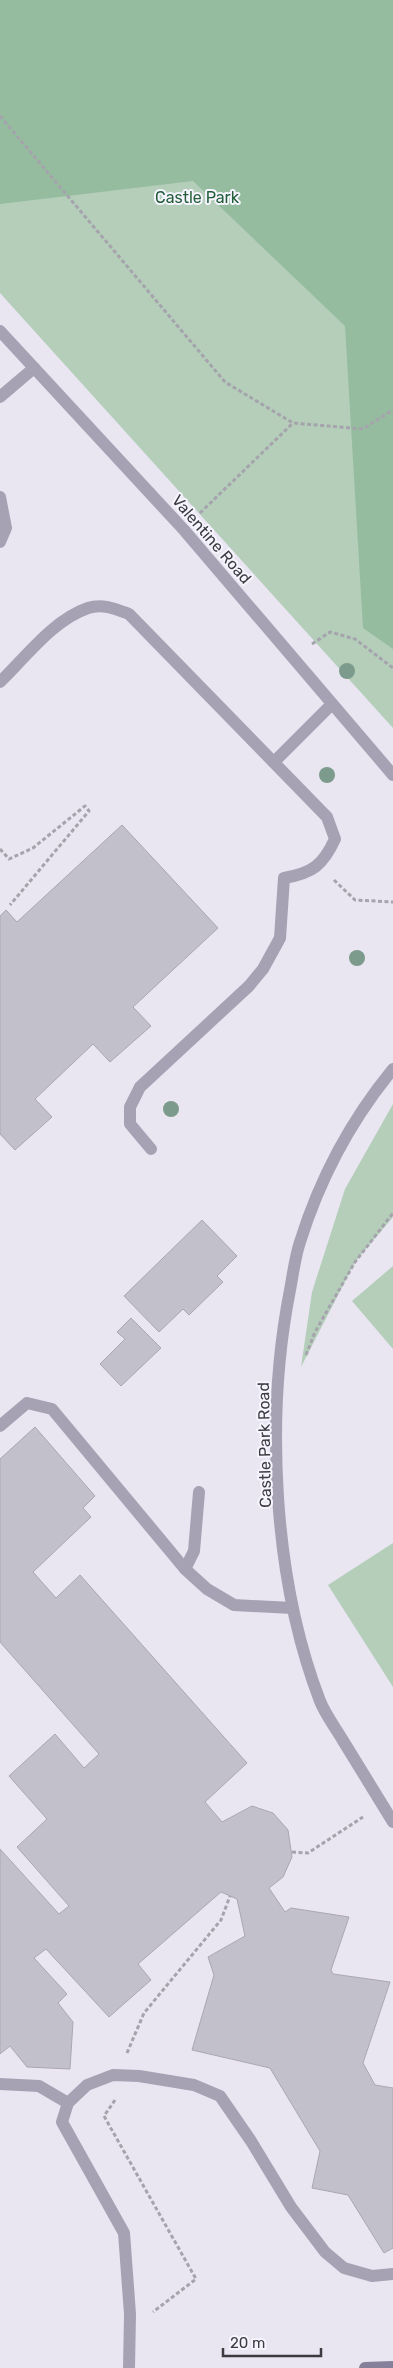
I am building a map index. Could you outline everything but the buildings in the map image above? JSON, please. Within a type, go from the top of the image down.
[{"type":"street","name":"Valentine Road","points":[[0,331],[184,530],[393,775]]},
{"type":"street","points":[[0,397],[34,368]]},
{"type":"street","points":[[0,498],[6,528],[0,542]]},
{"type":"street","points":[[0,682],[65,620],[89,607],[108,606],[129,614],[327,817],[335,839],[328,855],[307,874],[284,878],[280,938],[258,975],[249,986],[140,1087],[130,1107],[130,1124],[151,1149]]},
{"type":"street","points":[[274,762],[332,704]]},
{"type":"street","name":"Castle Park Road","points":[[393,1069],[366,1101],[333,1157],[299,1243],[284,1321],[279,1383],[279,1474],[284,1553],[292,1608],[320,1703],[393,1822]]},
{"type":"street","points":[[0,1426],[27,1404],[52,1409],[185,1569],[207,1589],[234,1605],[292,1608]]},
{"type":"street","points":[[185,1569],[194,1551],[198,1492]]},
{"type":"street","points":[[129,2368],[130,2314],[124,2233],[62,2122],[68,2103],[87,2085],[113,2075],[139,2076],[194,2085],[220,2096],[251,2141],[291,2207],[325,2252],[344,2268],[372,2276],[393,2274]]},
{"type":"street","points":[[0,2084],[39,2086],[68,2103]]},
{"type":"street","points":[[365,2368],[393,2367]]},
{"type":"path","points":[[0,116],[225,382],[293,423],[363,429],[393,410]]},
{"type":"path","points":[[184,530],[293,423]]},
{"type":"path","points":[[292,658],[330,632],[355,639],[393,668]]},
{"type":"path","points":[[0,849],[9,859],[34,848],[85,806],[89,811],[10,905]]},
{"type":"path","points":[[318,864],[355,900],[393,902]]},
{"type":"path","points":[[304,1358],[315,1332],[355,1262],[393,1213]]},
{"type":"path","points":[[292,1852],[308,1853],[382,1804]]},
{"type":"path","points":[[130,2314],[151,2313],[196,2279],[104,2116],[115,2101],[123,2064],[144,2013],[221,1920],[230,1896]]},
{"type":"green space","name":"Castle Park","points":[[0,0],[393,0],[393,728],[0,293]]},
{"type":"green space","points":[[0,0],[393,0],[393,649],[363,628],[345,326],[193,181],[0,204]]},
{"type":"green space","points":[[393,1104],[393,1217],[355,1262],[301,1367],[312,1292],[345,1189]]},
{"type":"green space","points":[[393,1266],[393,1349],[352,1301]]},
{"type":"green space","points":[[393,1543],[393,1687],[328,1585]]}]
